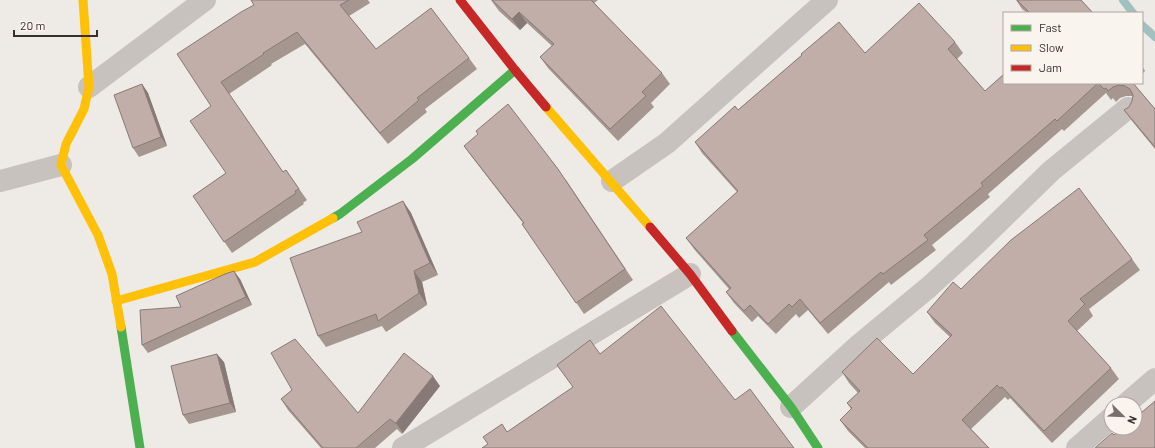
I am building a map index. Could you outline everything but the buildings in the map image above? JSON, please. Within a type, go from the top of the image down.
[{"type":"street","points":[[83,0],[89,87],[84,108],[66,144],[61,165],[98,235],[112,274],[140,448]]},
{"type":"street","points":[[89,87],[205,0]]},
{"type":"street","points":[[460,0],[515,70],[690,274],[716,311],[791,407],[818,448]]},
{"type":"street","points":[[612,182],[668,143],[827,0]]},
{"type":"street","points":[[116,301],[255,262],[340,214],[412,160],[515,70]]},
{"type":"street","points":[[791,407],[859,345],[934,283],[1051,171],[1128,108]]},
{"type":"street","points":[[0,181],[61,165]]},
{"type":"street","points":[[403,448],[690,274]]},
{"type":"street","points":[[1135,396],[1155,379]]},
{"type":"street","points":[[1077,448],[1103,425]]},
{"type":"waterway","points":[[1123,0],[1132,12]]},
{"type":"waterway","points":[[1143,26],[1155,37]]},
{"type":"traffic: fast","points":[[333,218],[412,159],[515,70]]},
{"type":"traffic: fast","points":[[121,327],[140,448]]},
{"type":"traffic: fast","points":[[732,331],[791,407],[818,448]]},
{"type":"traffic: slow","points":[[83,0],[89,87],[84,109],[66,144],[61,165],[98,235],[112,274],[121,327]]},
{"type":"traffic: slow","points":[[546,107],[650,227]]},
{"type":"traffic: slow","points":[[116,301],[255,262],[333,218]]},
{"type":"traffic: jam","points":[[460,0],[546,107]]},
{"type":"traffic: jam","points":[[650,227],[690,274],[732,331]]}]
